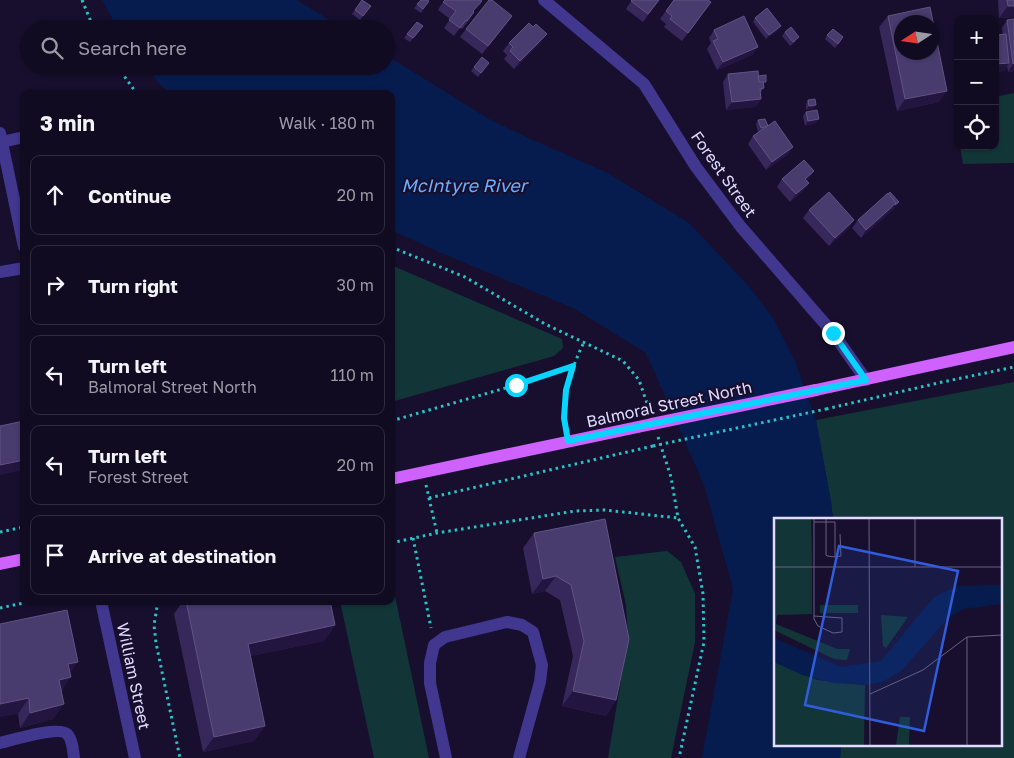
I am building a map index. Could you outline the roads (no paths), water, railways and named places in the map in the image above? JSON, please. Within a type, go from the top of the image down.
[{"type":"main road","name":"Balmoral Street North","points":[[395,478],[866,380],[1014,347]]},
{"type":"main road","points":[[0,564],[20,560]]},
{"type":"street","name":"Forest Street","points":[[544,0],[644,84],[696,167],[724,205],[833,333],[866,380]]},
{"type":"street","points":[[20,137],[1,137],[20,228]]},
{"type":"street","points":[[0,272],[20,269]]},
{"type":"street","name":"William Street","points":[[102,605],[135,758]]},
{"type":"street","points":[[446,758],[430,683],[430,663],[434,645],[445,637],[507,622],[522,625],[533,632],[542,665],[540,682],[519,758]]},
{"type":"street","points":[[0,743],[58,731],[66,733],[70,737],[74,758]]},
{"type":"water","points":[[102,0],[297,0],[329,20],[113,20]]},
{"type":"water","name":"McIntyre River","points":[[395,61],[489,119],[606,172],[689,223],[746,283],[773,318],[795,361],[816,420],[833,518],[774,518],[774,746],[841,746],[840,758],[702,758],[733,589],[704,485],[646,353],[575,309],[395,232],[395,90],[165,90],[152,75],[395,75]]}]
